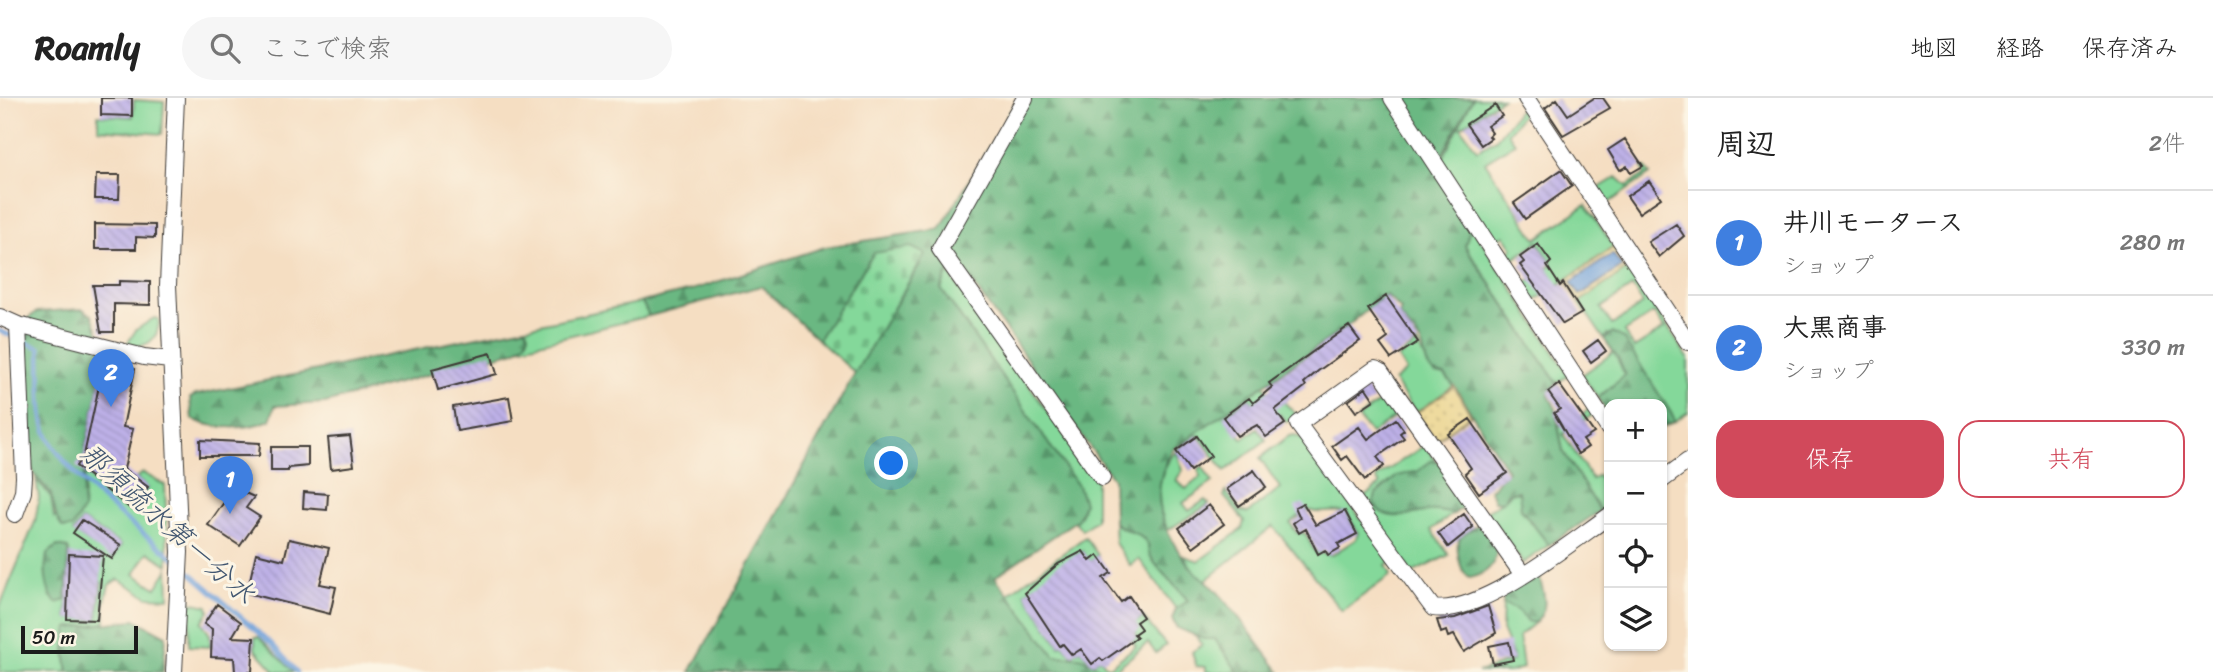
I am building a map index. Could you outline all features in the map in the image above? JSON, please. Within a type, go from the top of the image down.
[{"type":"street","points":[[174,672],[180,552],[170,360],[169,247],[176,98]]},
{"type":"street","points":[[1025,98],[940,249],[1102,478]]},
{"type":"street","points":[[1392,98],[1604,421]]},
{"type":"street","points":[[1526,98],[1688,342]]},
{"type":"street","points":[[0,317],[18,325],[144,357],[170,360]]},
{"type":"street","points":[[15,514],[23,492],[24,477],[18,325]]},
{"type":"street","points":[[1523,575],[1380,371],[1375,369],[1298,424],[1433,608],[1441,610],[1491,595],[1523,575],[1604,519]]},
{"type":"street","points":[[1667,476],[1688,461]]},
{"type":"green space","points":[[1018,98],[1473,98],[1442,155],[1437,173],[1471,225],[1465,246],[1557,383],[1548,394],[1554,405],[1563,451],[1600,511],[1549,545],[1521,509],[1519,491],[1509,493],[1502,502],[1494,501],[1490,490],[1508,471],[1454,386],[1445,375],[1428,367],[1420,342],[1399,314],[1401,310],[1386,295],[1350,324],[1173,449],[1165,466],[1159,497],[1165,527],[1193,570],[1229,605],[1280,672],[1238,672],[1215,639],[1204,639],[1177,628],[1172,619],[1176,609],[1188,601],[1152,559],[1144,539],[1114,522],[1113,479],[960,266],[948,272],[941,289],[1078,486],[1084,503],[1078,519],[995,577],[1055,656],[1081,657],[1107,672],[690,672],[855,373],[920,264],[895,253],[882,254],[869,260],[818,340],[761,286],[649,316],[642,302],[692,290],[825,247],[940,229]]},
{"type":"green space","points":[[1473,98],[1502,98],[1461,127],[1477,150],[1496,139],[1522,106],[1525,111],[1508,133],[1515,143],[1485,162],[1536,239],[1586,205],[1614,247],[1533,302],[1503,258],[1513,248],[1504,235],[1491,242],[1440,164]],"holes":[[[1538,242],[1552,263],[1543,275],[1526,282],[1511,261]]]},
{"type":"green space","points":[[134,100],[164,102],[162,134],[98,129],[98,115],[133,117]]},
{"type":"green space","points":[[1645,167],[1650,174],[1607,204],[1597,189],[1617,177],[1627,186],[1645,174]]},
{"type":"green space","points":[[1471,225],[1569,375],[1557,383],[1465,245]]},
{"type":"green space","points":[[911,247],[925,254],[855,373],[818,340],[874,253]]},
{"type":"green space","points":[[1629,268],[1688,358],[1688,412],[1675,421],[1667,408],[1667,399],[1661,399],[1623,338],[1607,334],[1604,339],[1579,302]],"holes":[[[1632,287],[1643,304],[1612,325],[1601,308]],[[1654,313],[1664,329],[1634,348],[1624,332]]]},
{"type":"green space","points":[[948,272],[1096,479],[1096,520],[1082,530],[1074,520],[1082,509],[1078,486],[941,289]]},
{"type":"green space","points":[[642,302],[649,316],[519,348],[529,334],[526,327]]},
{"type":"green space","points":[[83,309],[92,315],[107,354],[85,448],[83,510],[72,528],[63,528],[57,519],[49,492],[32,469],[25,333],[28,318],[37,312]]},
{"type":"green space","points":[[154,318],[159,319],[157,333],[150,342],[140,346],[126,345],[136,330]]},
{"type":"green space","points":[[526,327],[529,334],[526,342],[515,351],[325,403],[275,406],[270,420],[261,423],[221,427],[192,419],[190,398],[196,395]]},
{"type":"green space","points":[[1613,332],[1623,338],[1662,399],[1604,399],[1604,408],[1598,398],[1625,375],[1619,360],[1604,339]]},
{"type":"green space","points":[[1417,344],[1434,373],[1445,375],[1454,386],[1416,413],[1394,381],[1406,371],[1398,358]]},
{"type":"green space","points":[[1614,352],[1625,375],[1598,398],[1582,375]]},
{"type":"green space","points":[[1264,385],[1275,402],[1284,402],[1297,415],[1287,422],[1279,414],[1262,425],[1259,411],[1249,398],[1224,417],[1243,439],[1257,428],[1266,440],[1225,471],[1198,435],[1179,448],[1201,427]]},
{"type":"green space","points":[[1387,396],[1400,413],[1371,434],[1358,418]]},
{"type":"green space","points":[[1667,407],[1673,416],[1675,421],[1667,425]]},
{"type":"green space","points":[[1589,408],[1594,414],[1563,434],[1592,479],[1598,475],[1604,481],[1604,509],[1600,511],[1563,451],[1558,423],[1564,428],[1580,418]]},
{"type":"green space","points":[[1295,435],[1304,439],[1418,599],[1389,562],[1386,565],[1391,575],[1342,611],[1273,526],[1206,580],[1194,572],[1184,556],[1199,561],[1242,529],[1244,521],[1224,496],[1226,491],[1240,511],[1248,513],[1280,488],[1260,458],[1289,436]],"holes":[[[1308,510],[1347,513],[1358,533],[1356,539],[1332,555],[1315,552],[1305,533],[1297,533],[1290,523]]]},
{"type":"green space","points":[[1425,445],[1467,504],[1431,530],[1449,555],[1412,573],[1360,500],[1380,485],[1376,478]]},
{"type":"green space","points":[[1176,451],[1183,470],[1176,480],[1186,489],[1200,477],[1199,469],[1202,466],[1213,482],[1183,503],[1189,511],[1205,500],[1209,504],[1168,530],[1159,504],[1160,481]]},
{"type":"green space","points":[[1432,460],[1439,462],[1467,504],[1454,514],[1434,511],[1392,516],[1373,504],[1376,494],[1397,476],[1418,471]]},
{"type":"green space","points":[[85,473],[131,509],[148,488],[136,478],[143,473],[165,485],[168,565],[148,552],[134,574],[156,588],[168,569],[169,598],[148,597],[118,579],[109,585],[104,605],[105,623],[68,628],[65,649],[68,672],[0,672],[0,606],[35,522],[39,498],[36,479],[51,497],[54,518],[83,510]],"holes":[[[82,520],[121,545],[113,558],[73,532]],[[57,546],[68,548],[66,600],[50,596],[46,563]],[[70,554],[102,583],[97,620],[67,618]]]},
{"type":"green space","points":[[1515,489],[1521,497],[1521,509],[1549,545],[1523,563],[1486,511],[1502,502]]},
{"type":"green space","points":[[1114,523],[1144,539],[1157,566],[1189,602],[1176,609],[1139,559],[1130,565],[1115,543]]},
{"type":"green space","points":[[1479,524],[1498,547],[1497,553],[1486,571],[1469,578],[1461,567],[1457,545],[1463,534]]},
{"type":"green space","points":[[1085,537],[1098,555],[1090,562],[1082,551],[1025,593],[1060,646],[1063,644],[1072,655],[1081,649],[1092,664],[1100,658],[1108,668],[1136,646],[1132,641],[1136,637],[1136,622],[1143,617],[1166,645],[1156,653],[1148,643],[1112,672],[1066,672],[1008,594]]},
{"type":"green space","points":[[57,546],[68,548],[69,551],[66,600],[56,603],[46,580],[46,567],[47,554]]},
{"type":"green space","points":[[1538,573],[1545,604],[1536,622],[1529,622],[1517,610],[1503,603],[1503,595]]},
{"type":"green space","points":[[190,602],[208,606],[209,611],[202,622],[210,635],[210,647],[189,646]]},
{"type":"green space","points":[[1503,603],[1517,610],[1529,622],[1536,622],[1519,636],[1523,668],[1509,672],[1478,672],[1512,661],[1513,656],[1502,630]]},
{"type":"green space","points":[[136,620],[166,636],[163,672],[68,672],[65,649],[68,628]]},
{"type":"green space","points":[[1193,632],[1204,639],[1215,639],[1238,672],[1206,672],[1206,667],[1196,666],[1192,652],[1202,645]]},
{"type":"green space","points":[[255,637],[259,637],[294,672],[271,672],[275,671],[255,649]]},
{"type":"sand","points":[[1614,247],[1629,268],[1579,302],[1565,281]],"holes":[[[1613,254],[1622,266],[1580,295],[1572,282]]]},
{"type":"sand","points":[[1454,386],[1471,415],[1436,440],[1416,413]]},
{"type":"water","points":[[1613,254],[1622,267],[1580,295],[1571,282]]},
{"type":"building","points":[[101,98],[132,98],[132,116],[101,115]]},
{"type":"building","points":[[1594,98],[1603,98],[1610,108],[1563,135],[1545,108],[1557,99],[1568,115]]},
{"type":"building","points":[[1495,105],[1502,116],[1487,126],[1492,133],[1489,136],[1491,138],[1481,145],[1466,124]]},
{"type":"building","points":[[1625,139],[1643,166],[1631,173],[1627,166],[1620,170],[1608,150]]},
{"type":"building","points":[[1561,170],[1572,186],[1525,219],[1514,203]]},
{"type":"building","points":[[96,175],[120,175],[119,199],[95,199]]},
{"type":"building","points":[[1649,181],[1661,198],[1639,213],[1627,196]]},
{"type":"building","points":[[95,224],[155,225],[155,238],[136,237],[136,249],[95,249]]},
{"type":"building","points":[[1676,224],[1684,236],[1659,257],[1648,242]]},
{"type":"building","points":[[1538,244],[1551,262],[1547,266],[1560,286],[1563,283],[1582,313],[1563,324],[1520,265],[1524,262],[1520,257]]},
{"type":"building","points":[[119,281],[150,282],[150,305],[114,304],[114,332],[101,332],[93,285],[119,285]]},
{"type":"building","points":[[1386,296],[1418,342],[1391,359],[1380,344],[1388,338],[1368,309]]},
{"type":"building","points":[[1349,326],[1360,341],[1318,371],[1304,383],[1306,386],[1275,410],[1285,424],[1266,437],[1257,425],[1237,436],[1223,417],[1249,398],[1253,403],[1272,387],[1269,383]]},
{"type":"building","points":[[1598,340],[1606,351],[1591,362],[1583,351]]},
{"type":"building","points":[[491,353],[497,374],[438,390],[432,369]]},
{"type":"building","points":[[104,363],[135,369],[123,427],[133,429],[124,469],[148,487],[131,509],[76,466],[84,455]]},
{"type":"building","points":[[1559,384],[1594,433],[1583,440],[1588,447],[1578,454],[1554,413],[1560,409],[1548,392]]},
{"type":"building","points":[[1366,388],[1374,400],[1356,412],[1348,401]]},
{"type":"building","points":[[509,397],[513,421],[457,431],[453,407]]},
{"type":"building","points":[[1396,419],[1404,430],[1400,433],[1404,438],[1377,457],[1384,466],[1365,480],[1347,456],[1342,460],[1332,446],[1359,427],[1368,439]]},
{"type":"building","points":[[1470,419],[1507,473],[1479,493],[1465,473],[1471,468],[1448,434]]},
{"type":"building","points":[[350,436],[354,466],[331,469],[328,438]]},
{"type":"building","points":[[1197,436],[1211,456],[1190,471],[1176,451]]},
{"type":"building","points":[[200,440],[260,443],[259,456],[200,456]]},
{"type":"building","points":[[271,447],[308,447],[308,466],[288,468],[288,471],[271,471]]},
{"type":"building","points":[[1254,470],[1266,487],[1239,506],[1227,489]]},
{"type":"building","points":[[234,488],[254,497],[246,508],[260,517],[240,546],[208,525]]},
{"type":"building","points":[[304,492],[328,494],[327,510],[303,508]]},
{"type":"building","points":[[1303,503],[1316,525],[1345,511],[1357,534],[1338,544],[1340,548],[1328,555],[1325,550],[1318,554],[1306,529],[1299,533],[1293,523],[1300,518],[1295,507]]},
{"type":"building","points":[[1209,505],[1224,524],[1193,547],[1179,528]]},
{"type":"building","points":[[1464,514],[1473,527],[1448,547],[1438,533]]},
{"type":"building","points":[[82,520],[121,545],[112,559],[73,533]]},
{"type":"building","points":[[289,539],[329,548],[320,584],[336,587],[330,614],[247,593],[256,553],[284,560]]},
{"type":"building","points":[[1083,551],[1090,561],[1098,555],[1111,573],[1103,578],[1121,602],[1129,596],[1143,617],[1136,622],[1141,629],[1134,634],[1137,637],[1103,661],[1100,658],[1092,664],[1081,649],[1072,655],[1063,644],[1060,646],[1025,593],[1058,564]]},
{"type":"building","points":[[69,554],[103,556],[97,620],[67,619]]},
{"type":"building","points":[[217,604],[241,622],[232,637],[254,638],[252,672],[235,672],[234,658],[211,657],[212,629],[204,624]]},
{"type":"building","points":[[1488,606],[1496,633],[1464,652],[1454,635],[1448,637],[1446,631],[1441,633],[1437,620],[1455,618]]},
{"type":"building","points":[[1509,642],[1513,660],[1493,664],[1489,646]]},
{"type":"waterway","name":"那須疏水第一分水","points":[[0,331],[15,337]]},
{"type":"waterway","name":"那須疏水第一分水","points":[[23,341],[40,348],[44,424],[63,459],[100,497],[175,559]]},
{"type":"waterway","name":"那須疏水第一分水","points":[[184,567],[273,645],[297,672]]},
{"type":"place","name":"大黒商事","points":[[111,407]]},
{"type":"place","name":"井川モータース","points":[[230,514]]}]
